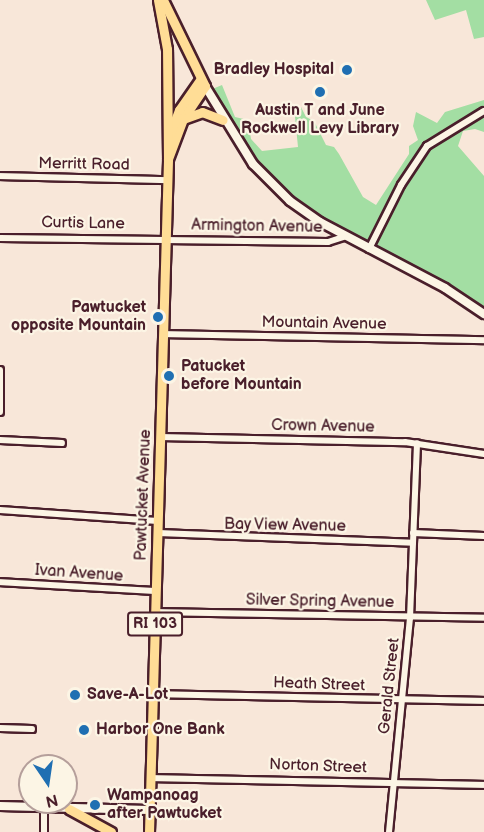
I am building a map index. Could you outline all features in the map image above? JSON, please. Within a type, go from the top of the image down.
[{"type":"main road","name":"Pawtucket Avenue","points":[[149,832],[168,159],[166,148],[168,49],[158,0]]},
{"type":"main road","points":[[163,0],[223,120],[253,164],[278,191],[302,211],[445,288],[484,314]]},
{"type":"main road","name":"Pawtucket Avenue","points":[[166,148],[179,110],[203,82]]},
{"type":"main road","name":"Pawtucket Avenue","points":[[168,159],[183,119],[203,82]]},
{"type":"main road","points":[[183,119],[202,112],[223,120]]},
{"type":"main road","points":[[0,806],[18,807]]},
{"type":"main road","points":[[78,809],[149,810]]},
{"type":"main road","points":[[78,814],[111,832]]},
{"type":"street","points":[[369,249],[400,185],[427,146],[484,111]]},
{"type":"street","name":"Merritt Road","points":[[0,176],[167,180]]},
{"type":"street","name":"Armington Avenue","points":[[166,240],[328,242],[346,236]]},
{"type":"street","name":"Curtis Lane","points":[[0,237],[166,240]]},
{"type":"street","name":"Mountain Avenue","points":[[163,334],[484,340]]},
{"type":"street","points":[[0,370],[0,412]]},
{"type":"street","name":"Crown Avenue","points":[[160,437],[417,443],[455,452],[484,454]]},
{"type":"street","points":[[0,440],[62,443]]},
{"type":"street","points":[[417,443],[413,533],[484,536]]},
{"type":"street","points":[[0,510],[158,521]]},
{"type":"street","name":"Bay View Avenue","points":[[158,533],[413,543]]},
{"type":"street","name":"Gerald Street","points":[[389,832],[410,618],[413,533]]},
{"type":"street","name":"Ivan Avenue","points":[[0,582],[156,591]]},
{"type":"street","name":"Silver Spring Avenue","points":[[155,612],[484,618]]},
{"type":"street","name":"Heath Street","points":[[153,694],[484,701]]},
{"type":"street","points":[[0,728],[32,729]]},
{"type":"street","name":"Norton Street","points":[[151,777],[484,785]]},
{"type":"street","points":[[44,814],[44,832]]},
{"type":"green space","points":[[426,0],[484,0],[484,37],[474,39],[466,10],[435,20]]},
{"type":"green space","points":[[222,85],[235,117],[248,120],[251,139],[262,151],[298,147],[295,117],[301,107],[306,117],[314,121],[326,145],[334,147],[339,154],[363,197],[376,205],[409,154],[409,146],[418,140],[413,126],[416,112],[437,123],[445,112],[484,100],[484,132],[475,129],[463,131],[458,146],[484,176],[484,314],[348,238],[267,180],[210,90]]},
{"type":"place","name":"Bradley Hospital","points":[[347,70]]},
{"type":"place","name":"Austin T and June Rockwell Levy Library","points":[[320,92]]},
{"type":"place","name":"Pawtucket opposite Mountain","points":[[158,317]]},
{"type":"place","name":"Patucket before Mountain","points":[[169,376]]},
{"type":"place","name":"Save-A-Lot","points":[[75,695]]},
{"type":"place","name":"Harbor One Bank","points":[[84,730]]},
{"type":"place","name":"Wampanoag after Pawtucket","points":[[95,805]]}]
